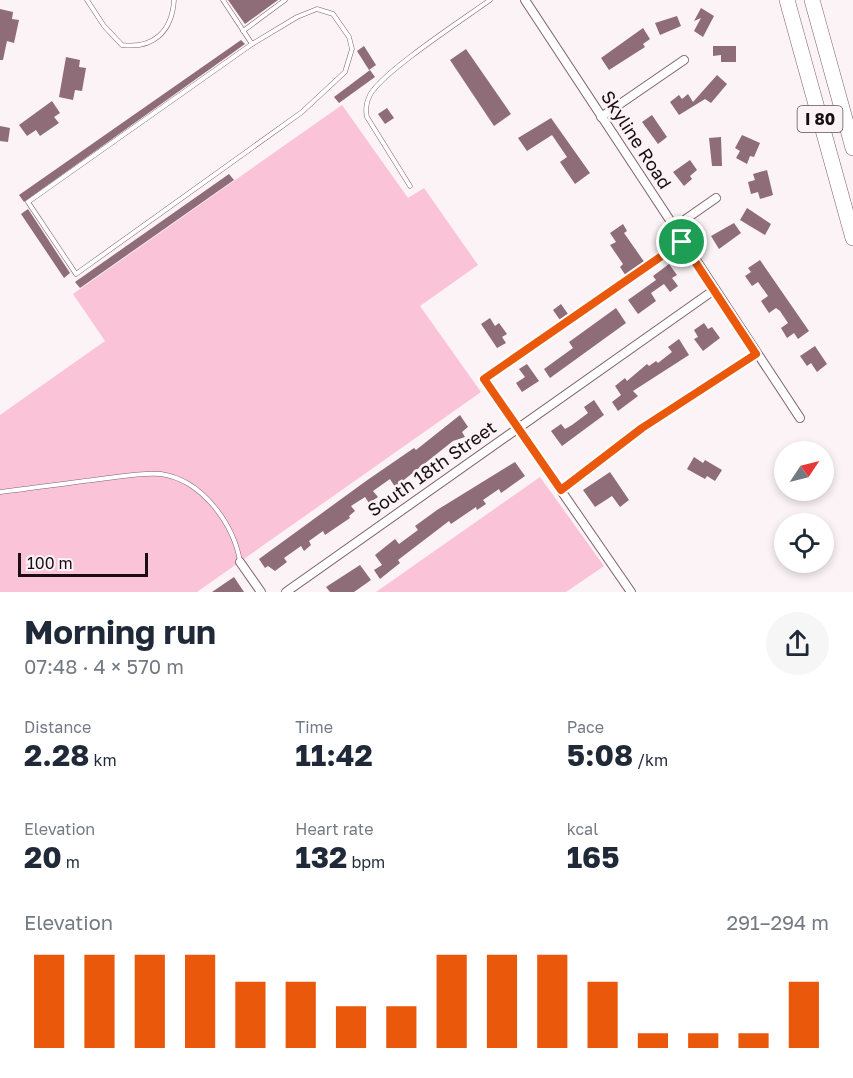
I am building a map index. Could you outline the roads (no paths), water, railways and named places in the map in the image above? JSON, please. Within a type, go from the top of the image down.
[{"type":"highway","name":"I 80","points":[[787,0],[853,238]]},
{"type":"highway","name":"I 80","points":[[812,0],[853,148]]},
{"type":"street","name":"Skyline Road","points":[[525,0],[682,242],[800,418]]},
{"type":"street","points":[[601,117],[684,60]]},
{"type":"street","points":[[673,228],[716,198]]},
{"type":"street","name":"South 18th Street","points":[[286,592],[714,290]]},
{"type":"street","points":[[484,379],[631,592]]},
{"type":"street","points":[[240,562],[261,592]]},
{"type":"lane","points":[[87,0],[104,26],[122,45],[140,47],[152,41],[166,29],[174,0]]},
{"type":"lane","points":[[223,0],[252,44]]},
{"type":"lane","points":[[243,31],[285,0]]},
{"type":"lane","points":[[410,186],[367,117],[365,108],[371,93],[388,76],[490,0]]},
{"type":"lane","points":[[317,9],[333,14],[349,37],[352,49],[345,72],[302,111],[76,274],[28,202],[252,44],[297,17],[317,9]]},
{"type":"lane","points":[[484,379],[682,242]]},
{"type":"lane","points":[[561,490],[642,428],[756,354]]},
{"type":"lane","points":[[0,492],[148,474],[180,479],[197,489],[220,515],[238,549],[240,562]]}]
